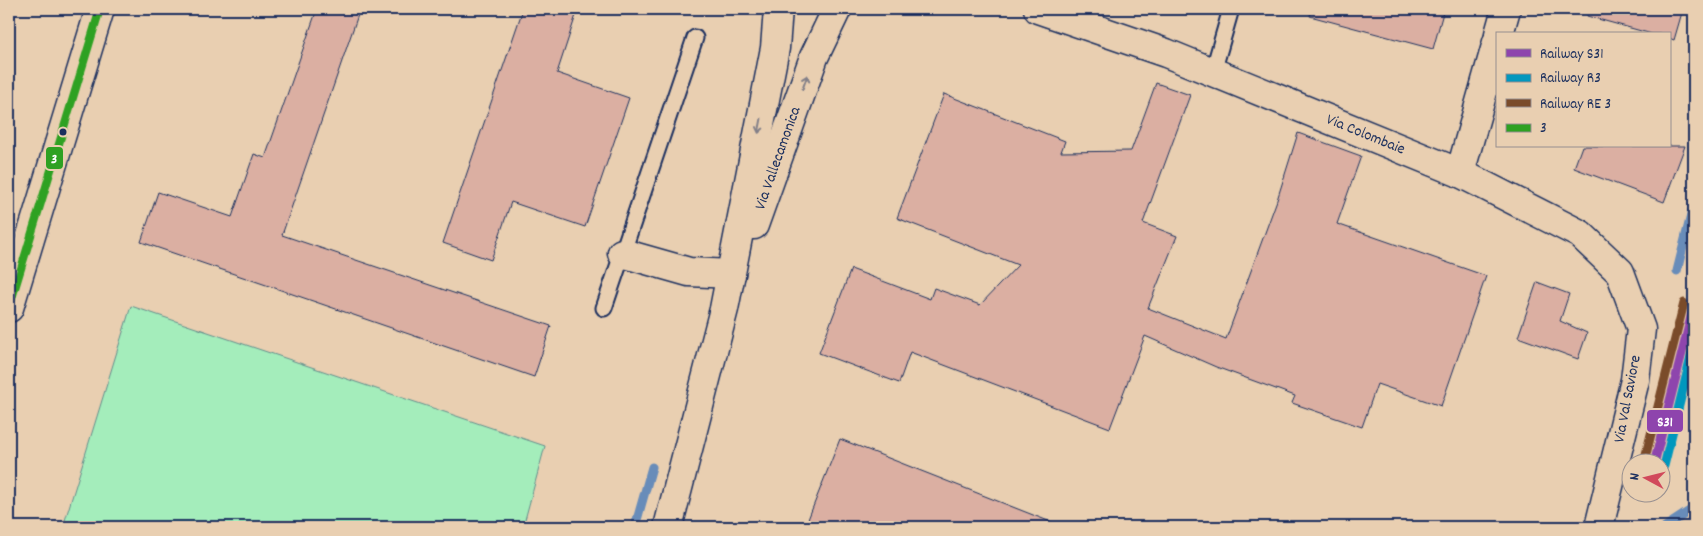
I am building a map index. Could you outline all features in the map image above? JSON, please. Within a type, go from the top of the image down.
[{"type":"street","points":[[9,308],[20,232],[100,9]]},
{"type":"street","name":"Via Vallecamonica","points":[[668,527],[724,309],[775,48],[778,9]]},
{"type":"street","name":"Via Vallecamonica","points":[[724,309],[814,57],[836,9]]},
{"type":"street","name":"Via Colombaie","points":[[1038,9],[1166,53],[1460,173],[1580,234],[1620,272],[1641,329]]},
{"type":"street","points":[[1500,32],[1506,9]]},
{"type":"street","points":[[1460,173],[1496,46]]},
{"type":"street","points":[[622,253],[689,272],[731,274]]},
{"type":"street","name":"Via Val Saviore","points":[[1599,527],[1635,380],[1641,329]]},
{"type":"lane","points":[[1213,72],[1231,9]]},
{"type":"lane","points":[[604,308],[695,38]]},
{"type":"green space","points":[[131,306],[545,446],[523,527],[63,527]]},
{"type":"building","points":[[317,9],[360,9],[282,235],[551,326],[534,377],[141,242],[158,192],[232,217],[254,154],[265,158]]},
{"type":"building","points":[[523,9],[578,9],[557,73],[629,98],[585,227],[511,202],[491,260],[443,243]]},
{"type":"building","points":[[1311,9],[1444,9],[1433,49],[1310,16]]},
{"type":"building","points":[[1588,9],[1683,9],[1674,40],[1670,38],[1670,32],[1645,32],[1587,16]]},
{"type":"building","points":[[1156,83],[1190,95],[1143,223],[1177,236],[1148,308],[1226,339],[1277,200],[1298,133],[1361,156],[1337,224],[1486,276],[1441,406],[1377,384],[1362,427],[1292,403],[1295,396],[1216,367],[1145,336],[1110,428],[910,352],[899,383],[819,353],[851,269],[930,299],[934,288],[980,305],[1018,265],[897,218],[944,94],[1065,141],[1061,152],[1131,151]]},
{"type":"building","points":[[1670,146],[1685,146],[1664,202],[1574,168],[1581,148],[1670,148]]},
{"type":"building","points":[[1537,282],[1569,294],[1560,321],[1587,333],[1578,359],[1518,337]]},
{"type":"building","points":[[840,439],[1061,526],[1061,527],[805,527]]},
{"type":"waterway","points":[[1677,271],[1694,203]]},
{"type":"waterway","points":[[635,527],[652,467]]},
{"type":"waterway","points":[[1665,527],[1694,508]]},
{"type":"rail line","name":"S31","points":[[1657,454],[1694,305]]},
{"type":"rail line","name":"R3","points":[[1667,454],[1694,345]]},
{"type":"transit line","name":"3","points":[[9,308],[100,9]]},
{"type":"transit line","points":[[1646,454],[1684,303]]}]
